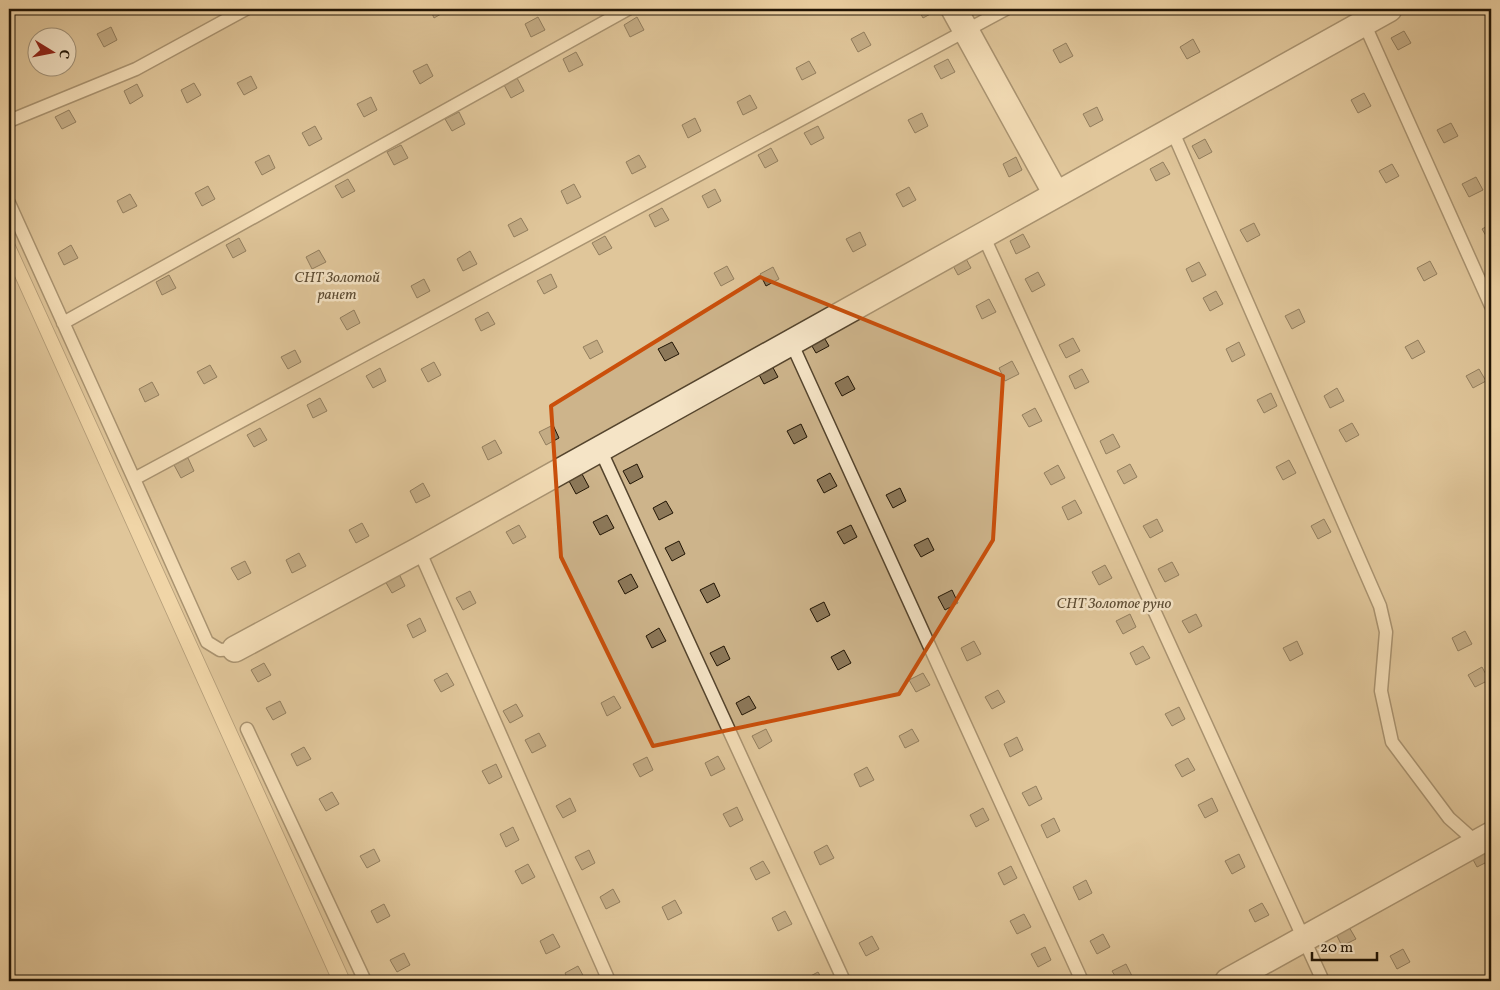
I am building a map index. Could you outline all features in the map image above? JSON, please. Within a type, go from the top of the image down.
[{"type":"street","points":[[954,9],[1056,194]]},
{"type":"street","points":[[235,649],[419,550],[1389,9]]},
{"type":"street","points":[[1228,981],[1488,837]]},
{"type":"lane","points":[[9,121],[136,69],[246,9]]},
{"type":"lane","points":[[63,323],[628,9]]},
{"type":"lane","points":[[134,478],[1006,9]]},
{"type":"lane","points":[[1364,23],[1491,306]]},
{"type":"lane","points":[[1172,130],[1380,606],[1386,632],[1381,692],[1392,742],[1449,818],[1488,837]]},
{"type":"lane","points":[[9,203],[207,642],[220,650],[235,649]]},
{"type":"lane","points":[[983,235],[1323,981]]},
{"type":"lane","points":[[791,342],[1082,981]]},
{"type":"lane","points":[[600,449],[844,981]]},
{"type":"lane","points":[[419,550],[609,981]]},
{"type":"lane","points":[[246,729],[365,981]]},
{"type":"highlighted area","points":[[760,277],[1003,376],[993,540],[899,694],[653,746],[561,557],[551,406]]},
{"type":"green space","name":"СНТ Золотое руно","points":[[9,9],[1491,9],[1491,981],[351,981],[9,231]]},
{"type":"green space","points":[[9,264],[332,981],[9,981]]},
{"type":"building","points":[[430,9],[447,9],[448,10],[434,18]]},
{"type":"building","points":[[918,9],[935,9],[936,11],[923,18]]},
{"type":"building","points":[[538,17],[545,30],[531,37],[525,24]]},
{"type":"building","points":[[637,17],[644,30],[630,37],[624,25]]},
{"type":"building","points":[[111,27],[117,40],[104,47],[97,34]]},
{"type":"building","points":[[1404,31],[1411,43],[1398,50],[1391,38]]},
{"type":"building","points":[[864,32],[871,45],[858,52],[851,39]]},
{"type":"building","points":[[1193,39],[1200,52],[1187,59],[1180,47]]},
{"type":"building","points":[[1066,43],[1073,56],[1060,63],[1053,50]]},
{"type":"building","points":[[576,52],[583,65],[569,72],[563,59]]},
{"type":"building","points":[[948,59],[955,72],[941,79],[934,66]]},
{"type":"building","points":[[809,61],[816,73],[802,80],[796,68]]},
{"type":"building","points":[[427,64],[433,76],[420,84],[413,71]]},
{"type":"building","points":[[251,76],[257,88],[244,95],[237,83]]},
{"type":"building","points":[[517,78],[524,91],[511,98],[504,85]]},
{"type":"building","points":[[194,83],[201,95],[187,103],[181,90]]},
{"type":"building","points":[[137,84],[143,96],[130,104],[124,91]]},
{"type":"building","points":[[1364,93],[1371,106],[1358,113],[1351,100]]},
{"type":"building","points":[[750,95],[757,108],[743,115],[737,102]]},
{"type":"building","points":[[371,97],[377,110],[364,117],[357,104]]},
{"type":"building","points":[[1097,107],[1103,120],[1090,127],[1083,114]]},
{"type":"building","points":[[69,110],[76,122],[62,129],[55,117]]},
{"type":"building","points":[[459,112],[465,124],[452,131],[445,119]]},
{"type":"building","points":[[922,113],[928,126],[915,133],[908,120]]},
{"type":"building","points":[[695,118],[701,131],[688,138],[682,125]]},
{"type":"building","points":[[1451,123],[1458,136],[1444,143],[1437,130]]},
{"type":"building","points":[[315,126],[322,139],[309,146],[302,133]]},
{"type":"building","points":[[818,126],[824,138],[811,145],[804,133]]},
{"type":"building","points":[[1205,139],[1212,152],[1199,159],[1192,146]]},
{"type":"building","points":[[401,145],[408,158],[394,165],[387,152]]},
{"type":"building","points":[[771,148],[778,161],[765,168],[758,155]]},
{"type":"building","points":[[269,155],[275,168],[262,175],[255,162]]},
{"type":"building","points":[[639,155],[646,167],[632,174],[626,162]]},
{"type":"building","points":[[1016,157],[1022,170],[1009,177],[1003,164]]},
{"type":"building","points":[[1163,162],[1170,174],[1156,181],[1150,169]]},
{"type":"building","points":[[1392,164],[1399,176],[1386,183],[1379,171]]},
{"type":"building","points":[[1476,177],[1483,190],[1469,197],[1462,184]]},
{"type":"building","points":[[348,179],[355,191],[342,198],[335,186]]},
{"type":"building","points":[[574,184],[581,197],[567,204],[561,191]]},
{"type":"building","points":[[208,186],[215,199],[202,206],[195,193]]},
{"type":"building","points":[[909,187],[916,200],[903,207],[896,194]]},
{"type":"building","points":[[715,189],[721,201],[708,208],[702,196]]},
{"type":"building","points":[[130,194],[137,206],[123,213],[117,201]]},
{"type":"building","points":[[662,208],[669,220],[655,227],[649,215]]},
{"type":"building","points":[[521,218],[528,230],[514,237],[508,225]]},
{"type":"building","points":[[1254,223],[1260,235],[1247,242],[1240,230]]},
{"type":"building","points":[[1491,224],[1491,240],[1489,241],[1482,229]]},
{"type":"building","points":[[860,232],[866,245],[853,252],[846,239]]},
{"type":"building","points":[[1023,234],[1030,247],[1016,254],[1010,241]]},
{"type":"building","points":[[605,236],[612,248],[599,255],[592,243]]},
{"type":"building","points":[[239,238],[246,251],[233,258],[226,245]]},
{"type":"building","points":[[71,245],[78,258],[64,265],[58,253]]},
{"type":"building","points":[[319,250],[326,262],[312,269],[306,257]]},
{"type":"building","points":[[470,251],[477,264],[463,271],[457,259]]},
{"type":"building","points":[[964,255],[971,268],[958,275],[951,262]]},
{"type":"building","points":[[1430,261],[1437,274],[1424,281],[1417,268]]},
{"type":"building","points":[[1199,262],[1206,275],[1192,282],[1186,269]]},
{"type":"building","points":[[727,266],[734,279],[721,286],[714,273]]},
{"type":"building","points":[[773,267],[779,279],[766,286],[760,274]]},
{"type":"building","points":[[1038,272],[1045,285],[1032,292],[1025,279]]},
{"type":"building","points":[[551,274],[557,287],[544,294],[537,281]]},
{"type":"building","points":[[169,275],[176,288],[162,295],[156,282]]},
{"type":"building","points":[[424,279],[430,291],[417,298],[411,286]]},
{"type":"building","points":[[1216,291],[1223,304],[1210,311],[1203,298]]},
{"type":"building","points":[[989,299],[996,312],[982,319],[976,306]]},
{"type":"building","points":[[1299,309],[1305,322],[1292,329],[1285,316]]},
{"type":"building","points":[[354,310],[360,323],[347,330],[340,318]]},
{"type":"building","points":[[488,312],[495,324],[481,331],[475,319]]},
{"type":"building","points":[[822,334],[829,346],[816,353],[809,341]]},
{"type":"building","points":[[1073,338],[1080,351],[1066,358],[1059,345]]},
{"type":"building","points":[[597,340],[603,352],[590,359],[583,347]]},
{"type":"building","points":[[1418,340],[1425,352],[1412,359],[1405,347]]},
{"type":"building","points":[[672,342],[679,354],[665,361],[658,349]]},
{"type":"building","points":[[1239,342],[1245,355],[1232,362],[1226,349]]},
{"type":"building","points":[[295,350],[301,362],[288,369],[281,357]]},
{"type":"building","points":[[1012,361],[1019,374],[1005,381],[999,368]]},
{"type":"building","points":[[434,362],[441,375],[428,382],[421,369]]},
{"type":"building","points":[[771,364],[778,377],[764,384],[757,371]]},
{"type":"building","points":[[210,365],[217,377],[204,384],[197,372]]},
{"type":"building","points":[[380,368],[386,381],[373,388],[366,376]]},
{"type":"building","points":[[1082,369],[1089,382],[1075,389],[1069,376]]},
{"type":"building","points":[[1479,369],[1486,381],[1473,388],[1466,376]]},
{"type":"building","points":[[848,376],[855,389],[842,396],[835,383]]},
{"type":"building","points":[[152,382],[159,395],[145,402],[139,389]]},
{"type":"building","points":[[1337,388],[1344,401],[1330,408],[1324,396]]},
{"type":"building","points":[[1271,393],[1277,406],[1264,413],[1257,400]]},
{"type":"building","points":[[320,398],[327,411],[313,418],[307,405]]},
{"type":"building","points":[[1035,408],[1042,421],[1029,427],[1022,415]]},
{"type":"building","points":[[1352,423],[1359,435],[1346,442],[1339,430]]},
{"type":"building","points":[[801,424],[807,437],[794,444],[787,431]]},
{"type":"building","points":[[553,425],[559,438],[546,445],[539,432]]},
{"type":"building","points":[[260,428],[267,440],[254,447],[247,435]]},
{"type":"building","points":[[1113,434],[1120,447],[1106,454],[1100,441]]},
{"type":"building","points":[[495,440],[502,453],[488,460],[482,447]]},
{"type":"building","points":[[188,458],[194,471],[181,478],[174,465]]},
{"type":"building","points":[[1289,460],[1296,473],[1283,480],[1276,467]]},
{"type":"building","points":[[637,464],[643,477],[630,484],[623,471]]},
{"type":"building","points":[[1130,464],[1137,477],[1124,484],[1117,471]]},
{"type":"building","points":[[1058,465],[1065,478],[1051,485],[1044,473]]},
{"type":"building","points":[[830,473],[837,486],[824,493],[817,480]]},
{"type":"building","points":[[582,474],[589,487],[576,494],[569,481]]},
{"type":"building","points":[[423,483],[430,496],[416,503],[410,491]]},
{"type":"building","points":[[900,488],[906,501],[893,508],[886,495]]},
{"type":"building","points":[[1075,500],[1082,513],[1068,520],[1062,507]]},
{"type":"building","points":[[666,501],[673,513],[659,520],[653,508]]},
{"type":"building","points":[[607,515],[614,528],[600,535],[593,522]]},
{"type":"building","points":[[1157,519],[1163,531],[1150,538],[1143,526]]},
{"type":"building","points":[[1324,519],[1331,532],[1318,539],[1311,526]]},
{"type":"building","points":[[362,523],[369,536],[356,543],[349,530]]},
{"type":"building","points":[[519,525],[526,537],[513,544],[506,532]]},
{"type":"building","points":[[851,525],[857,537],[844,544],[837,532]]},
{"type":"building","points":[[928,538],[934,550],[921,557],[914,545]]},
{"type":"building","points":[[679,541],[685,554],[672,561],[665,548]]},
{"type":"building","points":[[299,553],[306,566],[292,573],[286,560]]},
{"type":"building","points":[[245,561],[251,573],[238,580],[231,568]]},
{"type":"building","points":[[1172,562],[1179,575],[1165,582],[1158,569]]},
{"type":"building","points":[[1105,565],[1112,578],[1099,585],[1092,572]]},
{"type":"building","points":[[399,574],[405,586],[392,593],[385,581]]},
{"type":"building","points":[[631,574],[638,587],[625,594],[618,581]]},
{"type":"building","points":[[714,583],[720,596],[707,603],[700,590]]},
{"type":"building","points":[[952,590],[958,603],[945,610],[938,597]]},
{"type":"building","points":[[470,591],[476,603],[463,610],[456,598]]},
{"type":"building","points":[[824,602],[830,615],[817,622],[810,609]]},
{"type":"building","points":[[1130,614],[1136,627],[1123,634],[1116,621]]},
{"type":"building","points":[[1196,614],[1202,626],[1189,633],[1182,621]]},
{"type":"building","points":[[420,618],[426,631],[413,638],[407,625]]},
{"type":"building","points":[[659,628],[666,641],[652,648],[646,636]]},
{"type":"building","points":[[1465,631],[1472,644],[1458,651],[1452,638]]},
{"type":"building","points":[[974,641],[981,654],[967,661],[961,648]]},
{"type":"building","points":[[1297,641],[1303,654],[1290,661],[1283,648]]},
{"type":"building","points":[[724,646],[730,659],[717,666],[710,653]]},
{"type":"building","points":[[1143,646],[1150,658],[1136,665],[1130,653]]},
{"type":"building","points":[[844,650],[851,663],[838,670],[831,657]]},
{"type":"building","points":[[264,663],[271,675],[258,682],[251,670]]},
{"type":"building","points":[[1482,667],[1489,680],[1475,687],[1468,675]]},
{"type":"building","points":[[447,673],[454,685],[441,692],[434,680]]},
{"type":"building","points":[[923,673],[930,685],[916,692],[909,680]]},
{"type":"building","points":[[998,690],[1005,702],[992,709],[985,697]]},
{"type":"building","points":[[614,696],[621,708],[607,716],[601,703]]},
{"type":"building","points":[[749,696],[756,708],[742,715],[736,703]]},
{"type":"building","points":[[280,701],[286,713],[273,720],[266,708]]},
{"type":"building","points":[[516,704],[523,716],[510,723],[503,711]]},
{"type":"building","points":[[1179,707],[1185,719],[1172,726],[1165,714]]},
{"type":"building","points":[[766,729],[772,741],[759,749],[752,736]]},
{"type":"building","points":[[912,729],[919,741],[905,748],[899,736]]},
{"type":"building","points":[[539,733],[546,746],[532,753],[525,740]]},
{"type":"building","points":[[1017,737],[1023,750],[1010,757],[1004,744]]},
{"type":"building","points":[[304,747],[311,759],[297,766],[291,754]]},
{"type":"building","points":[[718,756],[725,769],[711,776],[705,763]]},
{"type":"building","points":[[647,757],[653,770],[640,777],[633,764]]},
{"type":"building","points":[[1188,758],[1195,770],[1182,777],[1175,765]]},
{"type":"building","points":[[496,764],[502,777],[489,784],[482,771]]},
{"type":"building","points":[[867,767],[874,780],[860,787],[854,774]]},
{"type":"building","points":[[1036,786],[1042,799],[1029,806],[1022,793]]},
{"type":"building","points":[[332,792],[339,804],[326,811],[319,799]]},
{"type":"building","points":[[570,798],[576,811],[563,818],[556,806]]},
{"type":"building","points":[[1212,798],[1218,811],[1205,818],[1198,805]]},
{"type":"building","points":[[737,807],[743,820],[730,827],[723,814]]},
{"type":"building","points":[[983,808],[989,820],[976,827],[970,815]]},
{"type":"building","points":[[1054,818],[1060,831],[1047,838],[1041,825]]},
{"type":"building","points":[[513,827],[519,840],[506,847],[500,834]]},
{"type":"building","points":[[827,845],[834,858],[820,865],[814,852]]},
{"type":"building","points":[[1484,847],[1491,860],[1477,867],[1470,854]]},
{"type":"building","points":[[374,849],[380,861],[367,868],[360,856]]},
{"type":"building","points":[[589,850],[595,863],[582,870],[575,857]]},
{"type":"building","points":[[1239,854],[1245,867],[1232,874],[1225,861]]},
{"type":"building","points":[[763,861],[770,873],[756,880],[750,868]]},
{"type":"building","points":[[528,864],[535,877],[522,884],[515,871]]},
{"type":"building","points":[[1011,866],[1017,878],[1004,885],[998,873]]},
{"type":"building","points":[[1086,880],[1092,893],[1079,900],[1073,887]]},
{"type":"building","points":[[613,889],[620,902],[606,909],[600,897]]},
{"type":"building","points":[[675,900],[682,913],[668,920],[662,907]]},
{"type":"building","points":[[1262,903],[1269,915],[1255,922],[1249,910]]},
{"type":"building","points":[[384,904],[390,916],[377,923],[371,911]]},
{"type":"building","points":[[785,911],[792,924],[778,931],[772,918]]},
{"type":"building","points":[[1024,914],[1031,927],[1017,934],[1010,921]]},
{"type":"building","points":[[1349,927],[1356,939],[1342,946],[1336,934]]},
{"type":"building","points":[[553,934],[560,947],[546,954],[540,941]]},
{"type":"building","points":[[1103,934],[1110,947],[1097,954],[1090,941]]},
{"type":"building","points":[[872,936],[879,949],[866,956],[859,943]]},
{"type":"building","points":[[1045,947],[1051,960],[1038,967],[1031,954]]},
{"type":"building","points":[[1403,949],[1410,962],[1397,969],[1390,956]]},
{"type":"building","points":[[404,953],[410,965],[397,972],[390,960]]},
{"type":"building","points":[[1126,964],[1132,976],[1123,981],[1118,981],[1112,971]]},
{"type":"building","points":[[578,966],[585,979],[569,981],[565,973]]},
{"type":"building","points":[[818,972],[823,981],[806,981],[805,979]]},
{"type":"park label","name":"СНТ Золотой ранет","points":[[337,286]]}]
